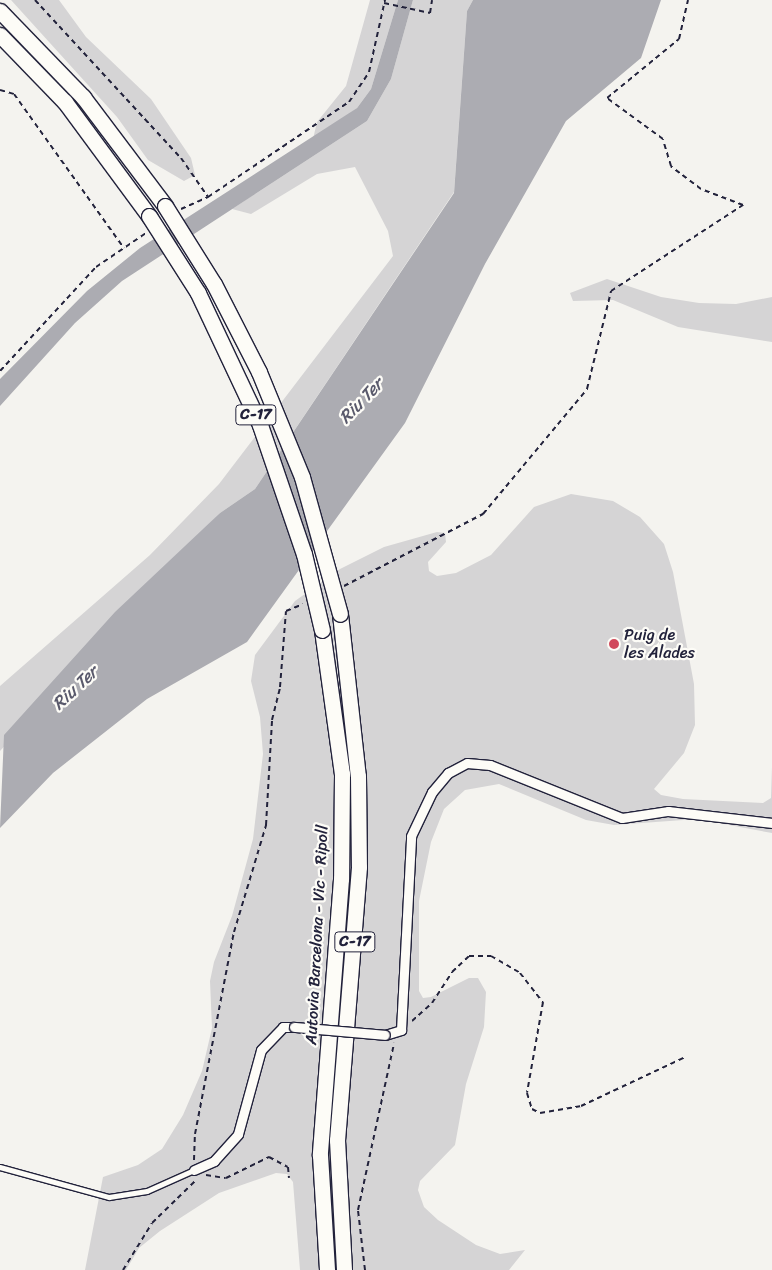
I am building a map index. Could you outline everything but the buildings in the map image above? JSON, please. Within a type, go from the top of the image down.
[{"type":"highway","name":"C-17","points":[[0,11],[83,98],[170,209],[214,284],[259,372],[302,477],[340,614],[358,776],[359,867],[337,1140],[344,1270]]},
{"type":"highway","name":"Autovia Barcelona - Vic - Ripoll","points":[[0,35],[65,102],[198,293],[260,424],[301,545],[322,630],[342,774],[341,879],[320,1155],[326,1270]]},
{"type":"street","points":[[194,1170],[214,1162],[238,1134],[261,1050],[284,1027],[294,1026],[385,1035],[398,1032],[411,836],[432,792],[448,773],[467,763],[490,765],[622,818],[668,811],[772,823]]},
{"type":"lane","points":[[0,1167],[108,1197],[147,1191],[194,1170]]},
{"type":"path","points":[[34,0],[181,158],[208,197]]},
{"type":"path","points":[[170,209],[208,197],[349,102],[369,72],[384,2],[430,13],[432,0]]},
{"type":"path","points":[[337,589],[483,514],[587,389],[611,291],[743,205],[701,189],[671,166],[663,139],[607,98],[679,39],[688,0]]},
{"type":"path","points":[[0,90],[14,94],[124,248]]},
{"type":"path","points":[[0,371],[96,266],[124,248],[150,223]]},
{"type":"path","points":[[123,1270],[152,1223],[196,1183],[194,1134],[234,932],[266,826],[272,720],[280,686],[286,612],[312,600]]},
{"type":"path","points":[[365,1270],[358,1210],[398,1032],[432,1003],[452,972],[469,956],[491,956],[520,973],[543,1002],[527,1092],[532,1109],[540,1113],[581,1106],[685,1057]]},
{"type":"path","points":[[194,1170],[226,1178],[270,1156],[288,1167],[289,1178]]},
{"type":"shaded area","points":[[11,0],[59,0],[86,37],[151,99],[191,158],[195,175],[184,181],[148,160],[117,117]]},
{"type":"shaded area","points":[[370,0],[398,0],[371,89],[357,108],[313,139],[317,122],[346,86]]},
{"type":"shaded area","points":[[413,0],[473,0],[467,11],[454,192],[255,489],[220,513],[0,751],[0,686],[150,555],[219,484],[393,256],[388,231],[355,167],[317,174],[251,214],[232,209],[367,121],[391,79]]},
{"type":"shaded area","points":[[607,279],[661,297],[699,303],[736,304],[772,297],[772,342],[678,327],[613,300],[573,301],[570,293]]},
{"type":"shaded area","points":[[571,494],[613,501],[640,517],[664,544],[673,572],[694,684],[695,725],[684,753],[654,789],[661,795],[683,799],[763,803],[771,798],[772,767],[772,833],[697,819],[614,825],[586,820],[499,784],[465,790],[444,809],[431,842],[419,901],[419,991],[423,998],[431,997],[469,978],[478,978],[486,992],[484,1027],[466,1084],[455,1145],[420,1181],[418,1190],[424,1207],[438,1220],[476,1245],[500,1254],[525,1250],[509,1270],[300,1270],[293,1182],[287,1174],[276,1173],[219,1193],[160,1231],[139,1248],[126,1270],[85,1270],[103,1177],[138,1165],[162,1149],[183,1115],[202,1071],[212,1028],[210,981],[214,962],[232,916],[253,839],[263,754],[260,717],[251,681],[255,655],[295,601],[340,569],[384,547],[437,532],[445,533],[446,542],[428,562],[429,571],[437,576],[456,573],[491,555],[534,507]]},
{"type":"water","points":[[398,0],[413,0],[391,79],[367,121],[122,281],[75,323],[0,406],[0,379],[87,291],[140,248],[357,108],[371,89]]},
{"type":"water","name":"Riu Ter","points":[[473,0],[661,0],[641,58],[566,121],[485,264],[405,423],[247,642],[147,699],[53,773],[0,828],[4,735],[115,612],[220,513],[255,489],[454,193],[467,11]]},
{"type":"place","name":"Puig de les Alades","points":[[614,644]]}]
